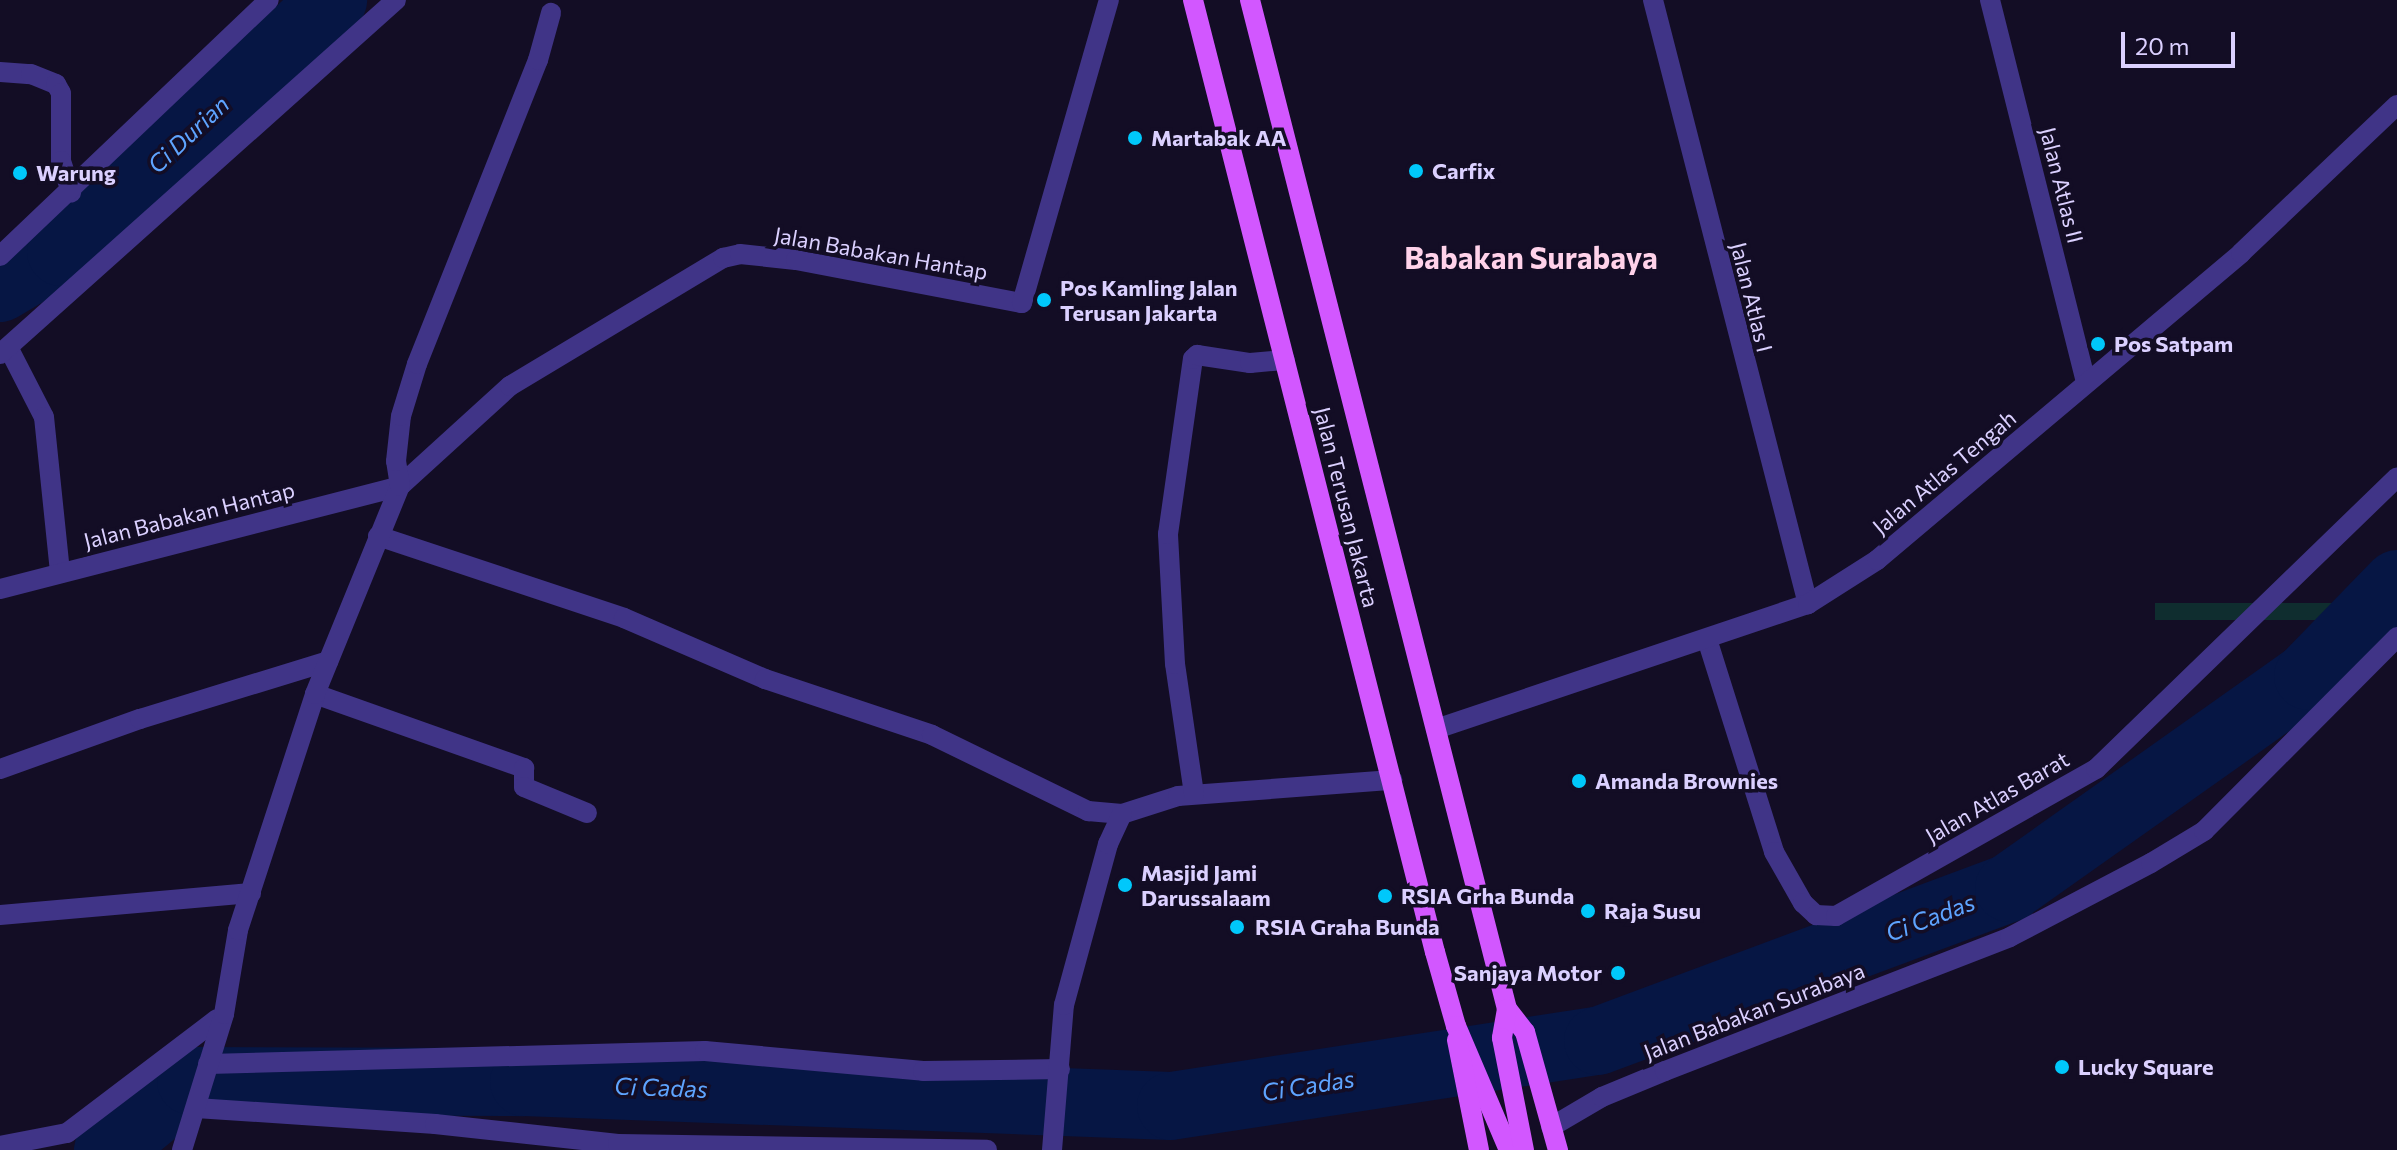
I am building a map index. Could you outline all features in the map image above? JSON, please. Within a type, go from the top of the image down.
[{"type":"main road","name":"Jalan Terusan Jakarta","points":[[1193,0],[1465,1055],[1471,1119],[1479,1150]]},
{"type":"main road","name":"Jalan Terusan Jakarta","points":[[1250,0],[1507,1009],[1525,1032],[1558,1150]]},
{"type":"main road","name":"Jalan Terusan Jakarta","points":[[1507,1009],[1502,1038],[1524,1150]]},
{"type":"main road","points":[[1465,1055],[1496,1116],[1509,1150]]},
{"type":"street","points":[[0,256],[71,192],[269,0]]},
{"type":"street","points":[[60,573],[44,417],[4,351],[396,0]]},
{"type":"street","name":"Jalan Babakan Hantap","points":[[0,589],[395,488],[510,386],[723,258],[740,254],[796,260],[1022,303],[1109,0]]},
{"type":"street","name":"Jalan Atlas I","points":[[1653,0],[1808,604]]},
{"type":"street","name":"Jalan Atlas II","points":[[1990,0],[2086,382]]},
{"type":"street","points":[[182,1150],[197,1106],[251,893],[315,694],[321,664],[378,536],[395,488],[401,416],[417,364],[538,60],[551,13]]},
{"type":"street","points":[[0,72],[31,74],[56,84],[61,93],[61,161],[71,192]]},
{"type":"street","name":"Jalan Atlas Tengah","points":[[1436,729],[1808,604],[1877,560],[2241,253],[2397,105]]},
{"type":"street","points":[[1194,794],[1175,664],[1168,534],[1193,359],[1197,355],[1250,363],[1285,360]]},
{"type":"street","name":"Jalan Atlas Barat","points":[[1707,639],[1774,852],[1803,903],[1816,915],[1836,916],[2096,769],[2397,477]]},
{"type":"street","points":[[378,536],[624,618],[765,679],[932,735],[1088,811],[1122,814],[1194,794],[1392,780]]},
{"type":"street","name":"Jalan Babakan Surabaya","points":[[1551,1127],[1640,1081],[2010,937],[2151,863],[2204,831],[2397,637]]},
{"type":"street","points":[[0,769],[140,719],[321,664]]},
{"type":"street","points":[[315,694],[524,768],[524,787],[587,813]]},
{"type":"street","points":[[1053,1149],[1064,1005],[1108,844],[1122,814]]},
{"type":"street","points":[[0,915],[251,893]]},
{"type":"street","points":[[0,1146],[67,1133],[217,1019]]},
{"type":"street","points":[[206,1070],[705,1051],[923,1071],[1059,1076]]},
{"type":"street","points":[[197,1106],[408,1122],[618,1144],[987,1150]]},
{"type":"green space","points":[[2155,603],[2397,603],[2397,620],[2155,620]]},
{"type":"waterway","name":"Ci Durian","points":[[0,288],[61,252],[333,0]]},
{"type":"waterway","name":"Ci Cadas","points":[[108,1150],[191,1081],[524,1082],[1171,1106],[1598,1041],[2009,888],[2308,676],[2397,584]]},
{"type":"place","name":"Martabak AA","points":[[1135,138]]},
{"type":"place","name":"Carfix","points":[[1416,171]]},
{"type":"place","name":"Warung","points":[[20,173]]},
{"type":"place","name":"Pos Kamling Jalan Terusan Jakarta","points":[[1044,300]]},
{"type":"place","name":"Pos Satpam","points":[[2098,344]]},
{"type":"place","name":"Amanda Brownies","points":[[1579,781]]},
{"type":"place","name":"Masjid Jami Darussalaam","points":[[1125,885]]},
{"type":"place","name":"RSIA Grha Bunda","points":[[1385,896]]},
{"type":"place","name":"Raja Susu","points":[[1588,911]]},
{"type":"place","name":"RSIA Graha Bunda","points":[[1237,927]]},
{"type":"place","name":"Sanjaya Motor","points":[[1618,973]]},
{"type":"place","name":"Lucky Square","points":[[2062,1067]]},
{"type":"district","name":"Babakan Surabaya","points":[[1531,257]]}]
